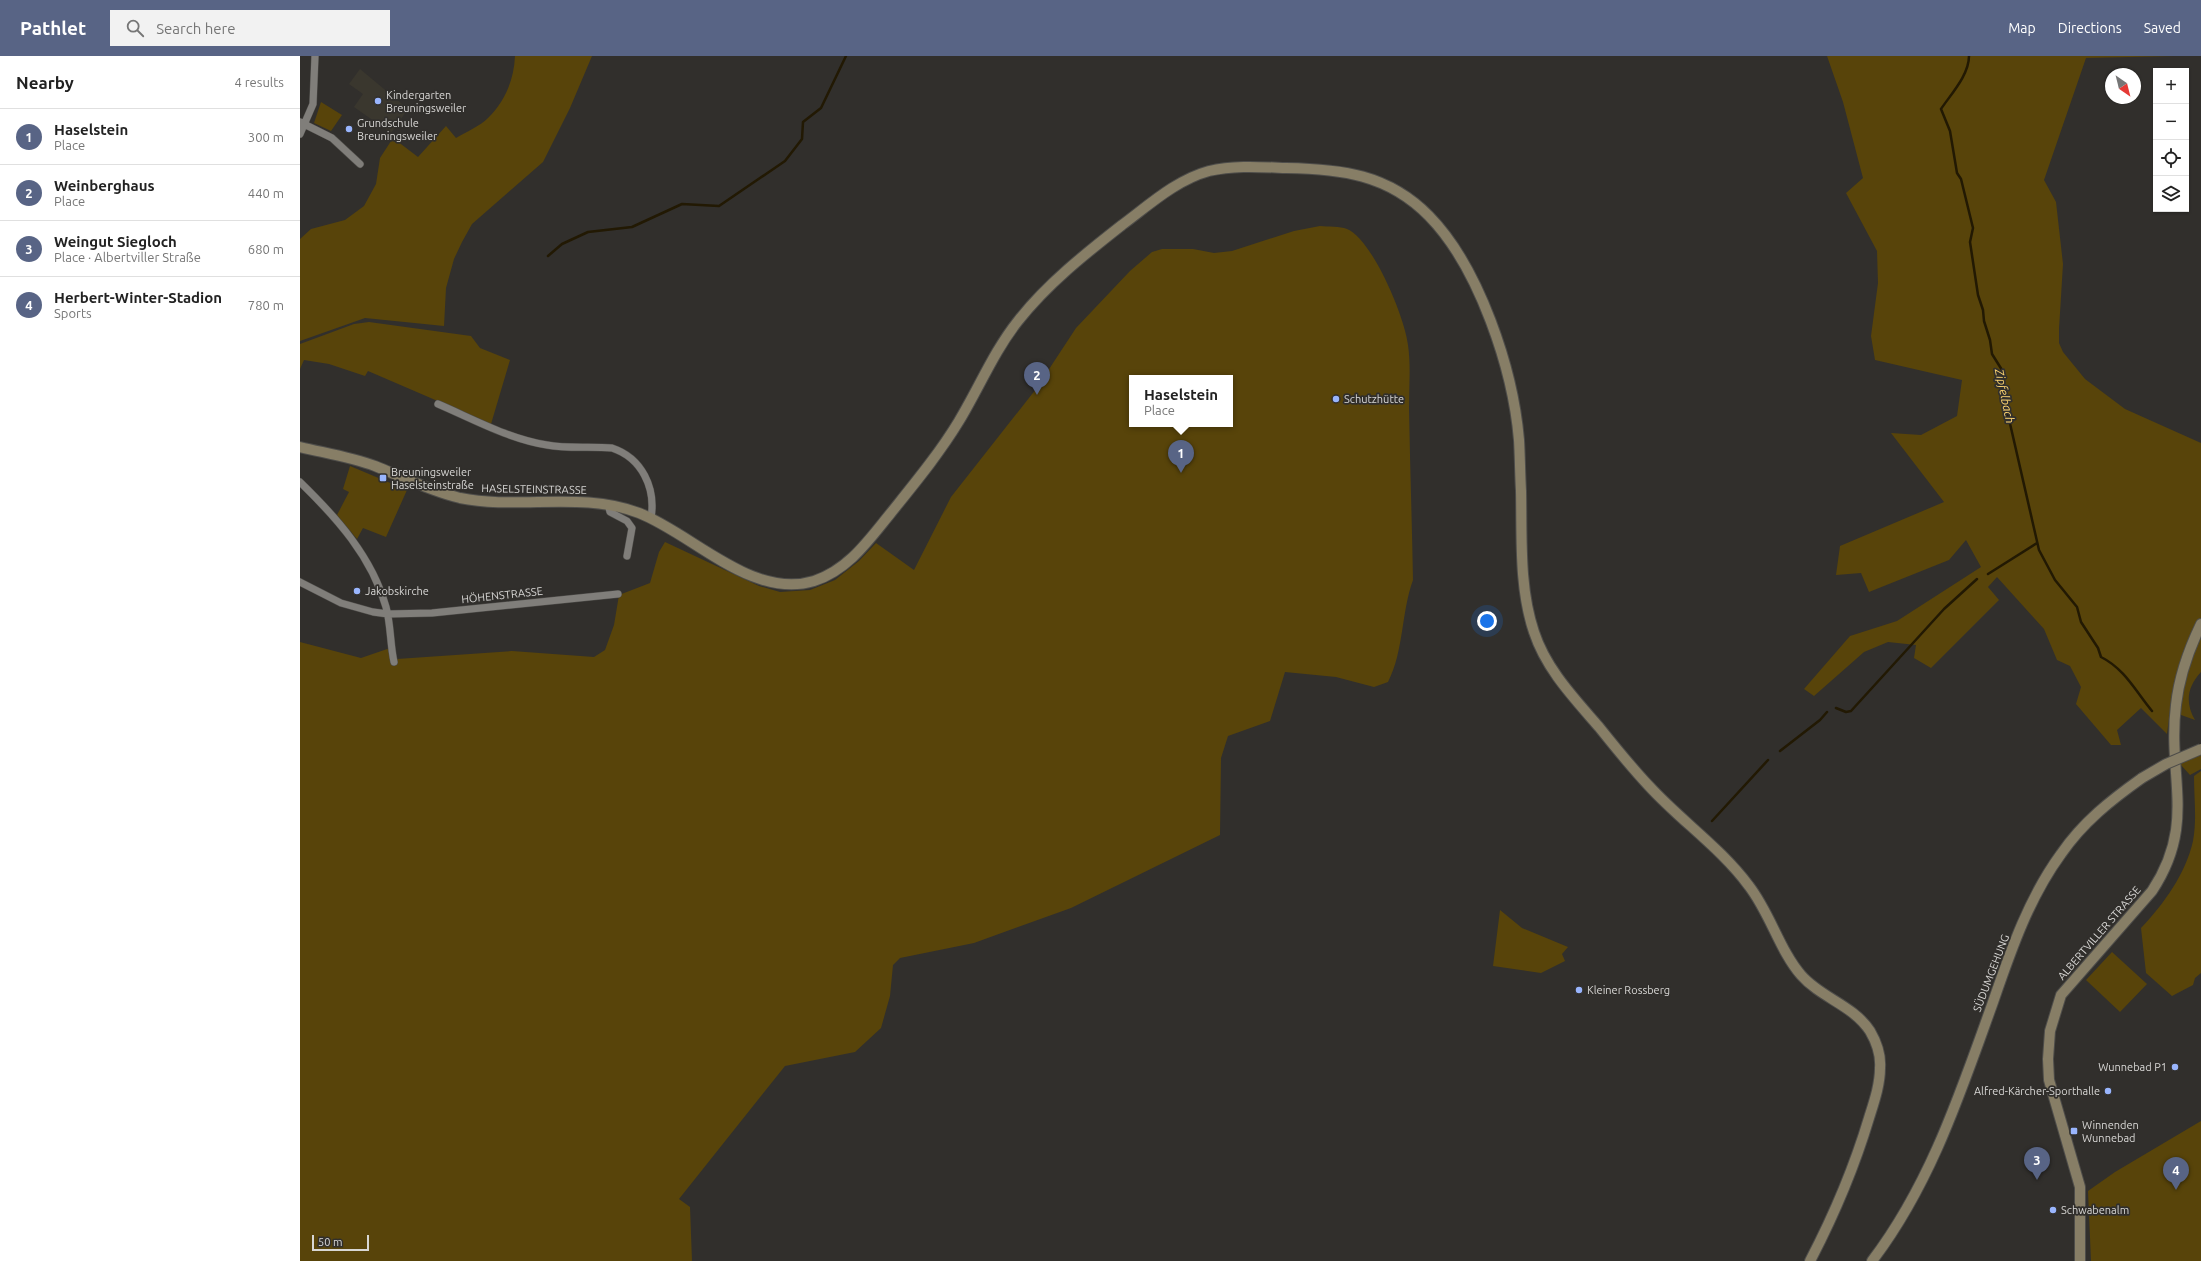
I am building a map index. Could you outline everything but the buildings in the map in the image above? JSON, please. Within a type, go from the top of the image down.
[{"type":"street","points":[[300,134],[303,123],[313,104],[315,56]]},
{"type":"street","points":[[303,123],[332,138],[360,164]]},
{"type":"street","name":"HASELSTEINSTRASSE","points":[[300,448],[350,458],[458,497],[492,502],[577,502],[608,504],[651,518],[746,574],[771,583],[786,585],[804,584],[836,572],[851,560],[872,536],[933,459],[958,421],[1016,323],[1040,296],[1085,255],[1162,195],[1189,178],[1208,172],[1229,168],[1334,169],[1367,177],[1384,184],[1403,195],[1431,218],[1456,250],[1477,290],[1504,362],[1515,408],[1519,441],[1525,599],[1534,634],[1543,653],[1564,686],[1649,786],[1726,858],[1742,877],[1768,914],[1797,971],[1808,983],[1862,1020],[1877,1045],[1881,1062],[1880,1076],[1862,1141],[1834,1215],[1810,1261]]},
{"type":"street","points":[[438,404],[496,429],[536,443],[548,446],[612,448],[621,451],[637,464],[648,483],[653,501],[651,518]]},
{"type":"street","points":[[300,482],[329,510],[356,544],[377,582],[388,614],[394,662]]},
{"type":"street","points":[[608,504],[610,512],[627,521],[632,528],[627,556]]},
{"type":"street","name":"HÖHENSTRASSE","points":[[300,582],[341,603],[373,612],[388,614],[432,613],[618,594]]},
{"type":"street","name":"ALBERTVILLER STRASSE","points":[[2080,1261],[2080,1187],[2050,1080],[2048,1059],[2050,1031],[2062,995],[2152,891],[2162,875],[2170,857],[2178,818],[2174,733],[2177,693],[2198,640],[2201,625]]},
{"type":"street","name":"SÜDUMGEHUNG","points":[[1872,1261],[1903,1217],[1924,1178],[1944,1134],[2004,969],[2026,915],[2060,854],[2084,825],[2110,800],[2142,778],[2166,764],[2201,749]]},
{"type":"shaded area","points":[[515,56],[592,56],[570,108],[543,162],[472,224],[462,242],[454,259],[446,288],[444,326],[365,318],[300,341],[300,239],[311,229],[345,220],[364,206],[376,184],[380,158],[393,138],[418,157],[446,126],[456,138],[485,121],[499,105],[508,90],[513,73]]},
{"type":"shaded area","points":[[1827,56],[2175,56],[2086,58],[2044,180],[2056,202],[2063,264],[2059,343],[2063,352],[2085,379],[2125,409],[2201,443],[2201,672],[2193,683],[2189,695],[2190,707],[2195,720],[2170,711],[2167,734],[2141,708],[2117,730],[2121,745],[2111,745],[2076,704],[2081,687],[2070,666],[2057,660],[2044,629],[1997,577],[1988,587],[1999,600],[1931,668],[1914,658],[1916,645],[1888,642],[1864,652],[1814,696],[1804,689],[1850,636],[1897,621],[1981,567],[1966,540],[1949,560],[1869,592],[1861,573],[1836,575],[1840,546],[1944,502],[1891,433],[1921,435],[1957,416],[1962,380],[1875,360],[1871,336],[1878,283],[1877,251],[1846,193],[1863,178],[1843,102]]},
{"type":"shaded area","name":"Kindergarten Breuningsweiler","points":[[360,69],[408,109],[391,133],[354,107],[363,94],[349,84]]},
{"type":"shaded area","points":[[321,102],[342,115],[331,131],[314,123]]},
{"type":"shaded area","points":[[1320,226],[1347,229],[1357,236],[1377,263],[1401,317],[1408,345],[1410,376],[1409,408],[1413,580],[1406,606],[1397,658],[1388,682],[1374,687],[1336,677],[1285,672],[1270,721],[1228,736],[1221,758],[1220,835],[1071,908],[974,943],[900,958],[893,965],[890,996],[881,1028],[855,1052],[785,1066],[679,1199],[690,1207],[692,1261],[300,1261],[300,642],[361,658],[393,647],[397,659],[512,651],[594,657],[605,650],[614,625],[619,595],[650,583],[659,552],[665,542],[759,586],[780,592],[810,590],[835,580],[859,561],[876,543],[914,570],[951,497],[1036,389],[1076,328],[1130,271],[1152,252],[1162,249],[1193,249],[1214,253],[1232,251],[1294,231]]},
{"type":"shaded area","points":[[369,322],[471,336],[480,348],[510,360],[491,424],[368,371],[365,376],[329,364],[304,360],[300,369],[300,344],[354,324]]},
{"type":"shaded area","points":[[350,466],[407,490],[386,537],[363,528],[357,539],[337,515],[349,492],[343,489]]},
{"type":"shaded area","points":[[2201,755],[2201,769],[2190,775],[2180,764]]},
{"type":"shaded area","points":[[2201,771],[2201,973],[2195,978],[2193,985],[2172,996],[2146,973],[2141,928],[2158,909],[2173,888],[2190,853],[2195,825],[2194,776]]},
{"type":"shaded area","points":[[1500,910],[1522,928],[1568,947],[1562,954],[1565,961],[1541,973],[1493,966]]},
{"type":"shaded area","points":[[2112,952],[2147,984],[2120,1012],[2086,980]]},
{"type":"shaded area","points":[[2201,1121],[2201,1261],[2091,1261],[2088,1191],[2115,1172]]},
{"type":"waterway","points":[[548,256],[562,244],[588,232],[632,227],[682,204],[719,206],[785,161],[802,139],[803,122],[821,108],[846,56]]},
{"type":"waterway","name":"Zipfelbach","points":[[1969,56],[1963,77],[1941,109],[1950,131],[1957,173],[1961,179],[1973,228],[1970,242],[1978,295],[1983,310],[1984,321],[1990,340],[1992,354],[2002,370],[2003,393],[2039,550],[2055,580],[2077,607],[2081,622],[2098,648],[2101,657],[2117,668],[2130,681],[2152,711]]},
{"type":"waterway","points":[[1988,574],[2037,543]]},
{"type":"waterway","points":[[1836,708],[1846,712],[1851,711],[1944,609],[1977,579]]},
{"type":"waterway","points":[[1780,751],[1820,720],[1827,712]]},
{"type":"waterway","points":[[1712,821],[1768,760]]},
{"type":"place","name":"Kindergarten Breuningsweiler","points":[[378,101]]},
{"type":"place","name":"Grundschule Breuningsweiler","points":[[349,129]]},
{"type":"place","name":"Weinberghaus","points":[[1037,395]]},
{"type":"place","name":"Schutzhütte","points":[[1336,399]]},
{"type":"place","name":"Haselstein","points":[[1181,473]]},
{"type":"place","name":"Breuningsweiler Haselsteinstraße","points":[[383,478]]},
{"type":"place","name":"Jakobskirche","points":[[357,591]]},
{"type":"place","name":"Kleiner Rossberg","points":[[1579,990]]},
{"type":"place","name":"Wunnebad P1","points":[[2175,1067]]},
{"type":"place","name":"Alfred-Kärcher-Sporthalle","points":[[2108,1091]]},
{"type":"place","name":"Winnenden Wunnebad","points":[[2074,1131]]},
{"type":"place","name":"Weingut Siegloch","points":[[2037,1180]]},
{"type":"place","name":"Herbert-Winter-Stadion","points":[[2176,1190]]},
{"type":"place","name":"Schwabenalm","points":[[2053,1210]]}]
